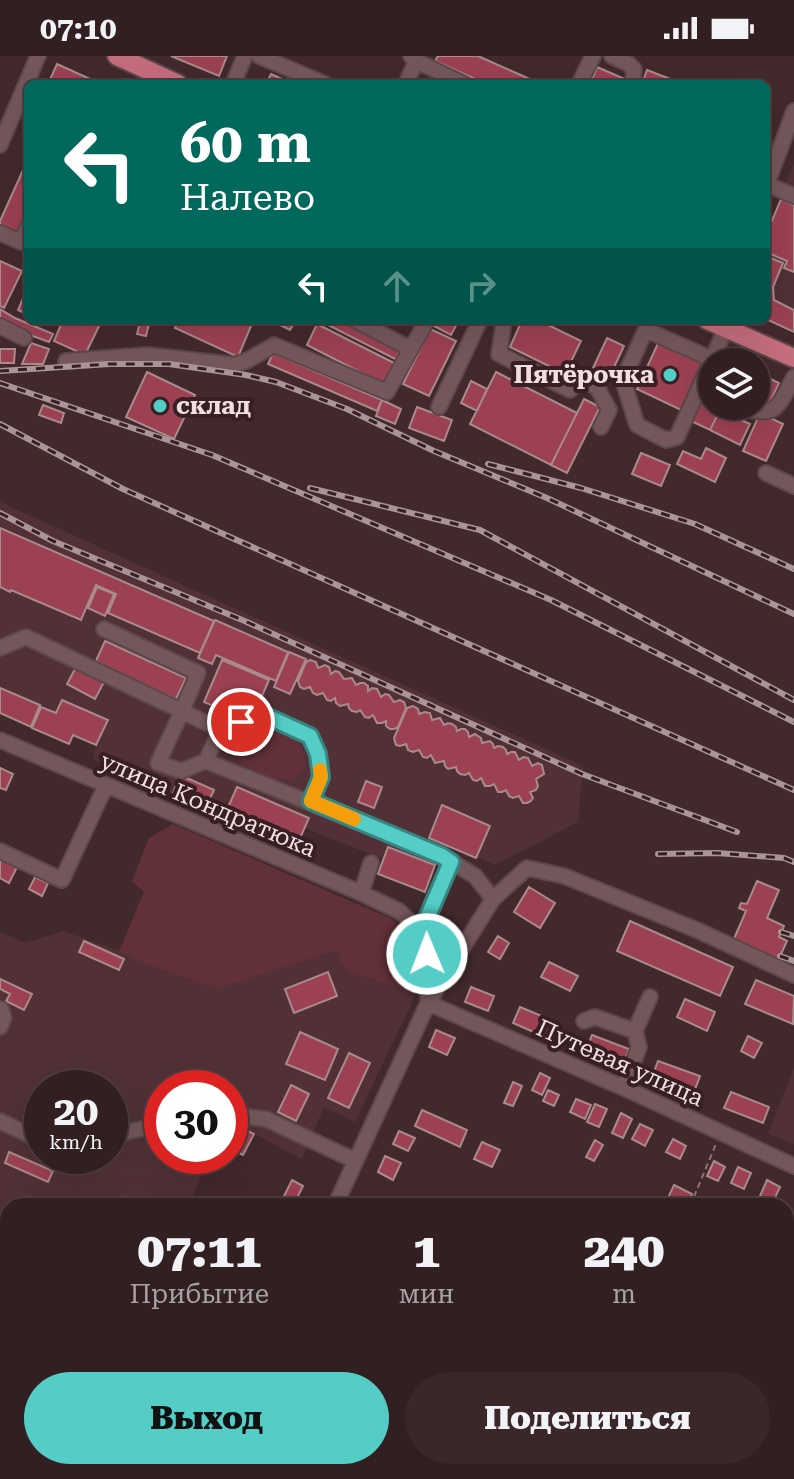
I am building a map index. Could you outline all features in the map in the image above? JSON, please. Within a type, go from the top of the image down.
[{"type":"main road","points":[[117,56],[169,80]]},
{"type":"main road","points":[[718,324],[794,358]]},
{"type":"street","points":[[30,80],[38,56]]},
{"type":"street","points":[[235,80],[245,56]]},
{"type":"street","points":[[259,56],[316,80]]},
{"type":"street","points":[[581,80],[593,56]]},
{"type":"street","points":[[612,56],[634,69],[633,80]]},
{"type":"street","points":[[407,80],[414,59],[456,80]]},
{"type":"street","points":[[0,145],[24,98]]},
{"type":"street","points":[[773,149],[794,111]]},
{"type":"street","points":[[770,187],[792,191]]},
{"type":"street","points":[[0,233],[21,242],[24,235]]},
{"type":"street","points":[[363,324],[411,349]]},
{"type":"street","points":[[66,361],[148,355],[235,365],[274,345],[387,392],[425,324]]},
{"type":"street","points":[[439,407],[478,324]]},
{"type":"street","points":[[503,324],[499,354],[570,390],[578,379],[597,387],[609,410],[601,427]]},
{"type":"street","points":[[712,348],[713,324]]},
{"type":"street","points":[[698,352],[648,325],[623,380],[637,425],[666,440],[677,437],[698,390]]},
{"type":"street","points":[[0,326],[24,338]]},
{"type":"street","points":[[770,411],[779,406],[794,377]]},
{"type":"street","points":[[766,473],[794,486]]},
{"type":"street","points":[[104,629],[198,673],[158,763],[181,771],[206,761],[311,801],[442,856],[475,876],[493,899]]},
{"type":"street","points":[[0,648],[26,637],[220,730]]},
{"type":"street","points":[[206,761],[220,730],[262,714],[310,736],[318,754],[321,777],[311,801]]},
{"type":"street","name":"улица Кондратюка","points":[[0,740],[361,893],[399,911],[412,923],[419,937]]},
{"type":"street","points":[[0,851],[62,880],[106,785]]},
{"type":"street","points":[[428,1003],[427,954],[419,937],[451,862]]},
{"type":"street","points":[[361,893],[371,863]]},
{"type":"street","points":[[339,1198],[428,1003],[493,899],[527,868],[564,876],[697,930],[794,975]]},
{"type":"street","points":[[624,1088],[639,1047],[635,1031],[650,997]]},
{"type":"street","name":"Путевая улица","points":[[428,1003],[794,1166]]},
{"type":"street","points":[[0,1027],[4,1018],[1,1009]]},
{"type":"street","points":[[584,1021],[595,1017],[635,1031]]},
{"type":"street","points":[[248,1117],[266,1119],[356,1161]]},
{"type":"street","points":[[0,1121],[24,1132]]},
{"type":"path","points":[[693,1198],[721,1132]]},
{"type":"shaded area","points":[[794,165],[794,310],[774,300],[770,278],[770,225]]},
{"type":"shaded area","points":[[0,502],[583,766],[578,822],[495,865],[447,845],[438,866],[388,847],[383,859],[305,828],[297,845],[225,814],[227,809],[209,801],[206,807],[93,759],[96,745],[73,735],[69,744],[0,713]]},
{"type":"shaded area","points":[[261,726],[281,726],[295,737],[305,754],[306,768],[292,781],[261,774],[233,757],[236,739]]},
{"type":"shaded area","points":[[173,824],[392,919],[411,940],[420,969],[416,994],[345,970],[336,950],[217,989],[138,961],[119,951],[144,892],[132,881],[149,838]]},
{"type":"shaded area","points":[[63,931],[217,989],[336,949],[345,970],[416,994],[355,1122],[324,1107],[302,1159],[248,1130],[248,1070],[144,1070],[144,1174],[203,1174],[192,1198],[0,1198],[0,932],[25,943]]},
{"type":"shaded area","points":[[794,1068],[794,1144],[768,1134]]},
{"type":"building","points":[[171,56],[227,56],[219,76]]},
{"type":"building","points":[[438,56],[478,56],[532,80],[477,80],[435,61]]},
{"type":"building","points":[[57,64],[92,80],[50,80]]},
{"type":"building","points":[[597,67],[627,80],[592,80]]},
{"type":"building","points":[[647,70],[673,80],[643,80]]},
{"type":"building","points":[[271,74],[284,80],[268,80]]},
{"type":"building","points":[[24,168],[24,217],[16,235],[0,227]]},
{"type":"building","points":[[781,199],[794,205],[794,272],[784,268],[787,261],[770,254],[770,225]]},
{"type":"building","points":[[770,258],[783,263],[773,287],[774,300],[794,310],[794,332],[770,321]]},
{"type":"building","points":[[0,261],[22,271],[4,308],[0,306]]},
{"type":"building","points":[[24,296],[24,313],[18,310]]},
{"type":"building","points":[[0,309],[24,324],[53,334],[49,342],[0,323]]},
{"type":"building","points":[[61,324],[100,324],[85,355],[54,341]]},
{"type":"building","points":[[140,324],[149,324],[146,336],[137,334]]},
{"type":"building","points":[[176,324],[251,326],[238,357],[175,328]]},
{"type":"building","points":[[278,324],[294,324],[290,330]]},
{"type":"building","points":[[317,324],[398,365],[387,386],[307,345]]},
{"type":"building","points":[[326,324],[355,324],[405,350],[399,361]]},
{"type":"building","points":[[435,324],[457,324],[451,335]]},
{"type":"building","points":[[520,324],[546,324],[581,341],[565,374],[510,347]]},
{"type":"building","points":[[430,329],[456,341],[429,396],[403,384]]},
{"type":"building","points":[[607,338],[624,346],[610,376],[593,368]]},
{"type":"building","name":"Пятёрочка","points":[[659,341],[698,360],[698,373],[681,410],[637,389]]},
{"type":"building","points":[[31,343],[49,349],[43,364],[22,364]]},
{"type":"building","points":[[0,349],[15,349],[14,363],[0,363]]},
{"type":"building","points":[[273,353],[382,400],[377,411],[268,364]]},
{"type":"building","name":"склад","points":[[147,372],[195,395],[174,439],[126,417]]},
{"type":"building","points":[[496,372],[577,413],[551,465],[470,424]]},
{"type":"building","points":[[770,379],[779,383],[770,402]]},
{"type":"building","points":[[471,381],[487,389],[477,411],[461,403]]},
{"type":"building","points":[[584,399],[600,407],[567,473],[551,465]]},
{"type":"building","points":[[382,400],[401,409],[395,424],[376,416]]},
{"type":"building","points":[[43,405],[64,413],[61,423],[39,415]]},
{"type":"building","points":[[417,407],[452,420],[444,441],[409,428]]},
{"type":"building","points":[[698,407],[698,420],[715,420],[710,430],[691,421]]},
{"type":"building","points":[[770,418],[783,424],[766,461],[743,451],[757,420]]},
{"type":"building","points":[[715,420],[741,420],[750,424],[740,445],[710,430]]},
{"type":"building","points":[[706,448],[726,458],[715,482],[677,464],[683,451],[701,459]]},
{"type":"building","points":[[641,453],[670,465],[661,486],[632,474]]},
{"type":"building","points":[[0,528],[214,621],[200,653],[108,613],[116,594],[96,585],[81,620],[0,587]]},
{"type":"building","points":[[97,587],[114,594],[105,616],[88,608]]},
{"type":"building","points":[[215,620],[288,652],[276,681],[216,655],[212,664],[198,658]]},
{"type":"building","points":[[105,641],[186,678],[176,699],[95,663]]},
{"type":"building","points":[[289,652],[306,659],[290,694],[274,687]]},
{"type":"building","points":[[222,660],[269,680],[258,705],[250,701],[243,719],[204,702]]},
{"type":"building","points":[[306,662],[316,662],[318,668],[329,667],[331,674],[335,671],[344,679],[352,678],[356,685],[364,683],[368,691],[377,689],[381,697],[385,694],[394,702],[404,702],[406,708],[398,727],[390,729],[386,721],[377,723],[373,715],[365,717],[360,710],[352,711],[348,704],[340,706],[335,698],[327,700],[323,693],[317,695],[310,687],[300,687],[298,681]]},
{"type":"building","points":[[76,667],[104,682],[95,699],[67,684]]},
{"type":"building","points":[[0,688],[40,705],[31,727],[0,713]]},
{"type":"building","points":[[62,700],[108,720],[96,745],[73,735],[69,744],[32,728],[41,707],[56,713]]},
{"type":"building","points":[[413,706],[419,714],[430,713],[432,720],[440,718],[444,725],[452,724],[457,731],[465,729],[469,737],[475,734],[482,743],[490,741],[494,748],[503,747],[507,754],[515,752],[519,760],[528,758],[532,766],[542,765],[544,774],[536,779],[538,786],[530,792],[531,801],[523,803],[519,796],[513,798],[506,790],[498,792],[494,784],[485,786],[481,778],[473,780],[469,773],[460,774],[456,767],[448,769],[444,761],[435,763],[431,755],[423,757],[419,750],[408,750],[406,744],[396,745],[394,738],[407,708]]},
{"type":"building","points":[[0,768],[13,774],[6,790],[0,788]]},
{"type":"building","points":[[180,775],[214,790],[206,807],[173,793]]},
{"type":"building","points":[[366,781],[382,787],[374,808],[358,802]]},
{"type":"building","points":[[237,787],[309,818],[297,845],[225,814]]},
{"type":"building","points":[[442,805],[490,826],[476,858],[429,838]]},
{"type":"building","points":[[388,847],[435,865],[425,892],[378,874]]},
{"type":"building","points":[[2,859],[17,867],[9,883],[0,878]]},
{"type":"building","points":[[35,877],[48,883],[42,896],[29,889]]},
{"type":"building","points":[[757,881],[779,890],[767,918],[784,926],[779,937],[787,941],[778,961],[733,941],[746,911],[739,908],[741,903],[747,904]]},
{"type":"building","points":[[529,887],[555,903],[540,928],[514,912]]},
{"type":"building","points":[[630,921],[733,967],[720,996],[617,951]]},
{"type":"building","points":[[498,936],[509,943],[500,959],[488,952]]},
{"type":"building","points":[[84,941],[124,959],[119,970],[79,952]]},
{"type":"building","points":[[549,962],[578,976],[570,991],[541,977]]},
{"type":"building","points":[[328,972],[337,996],[294,1013],[285,989]]},
{"type":"building","points":[[0,979],[32,994],[24,1010],[6,1001],[10,994],[0,989]]},
{"type":"building","points":[[756,980],[794,996],[793,1024],[745,1004]]},
{"type":"building","points":[[471,987],[494,996],[488,1011],[465,1002]]},
{"type":"building","points":[[685,999],[715,1012],[707,1031],[677,1017]]},
{"type":"building","points":[[520,1007],[561,1024],[554,1041],[513,1023]]},
{"type":"building","points":[[436,1030],[455,1038],[447,1055],[429,1047]]},
{"type":"building","points":[[300,1032],[338,1049],[325,1080],[286,1064]]},
{"type":"building","points":[[592,1035],[629,1049],[623,1066],[586,1051]]},
{"type":"building","points":[[748,1036],[762,1043],[754,1058],[741,1051]]},
{"type":"building","points":[[349,1053],[370,1063],[349,1108],[328,1098]]},
{"type":"building","points":[[658,1061],[700,1076],[694,1092],[652,1077]]},
{"type":"building","points":[[540,1073],[550,1078],[542,1095],[532,1090]]},
{"type":"building","points":[[513,1082],[522,1086],[513,1106],[504,1103]]},
{"type":"building","points":[[291,1085],[309,1094],[296,1121],[278,1112]]},
{"type":"building","points":[[548,1090],[559,1095],[554,1106],[543,1101]]},
{"type":"building","points":[[731,1092],[769,1107],[763,1123],[724,1108]]},
{"type":"building","points":[[576,1099],[591,1105],[585,1119],[570,1112]]},
{"type":"building","points":[[595,1104],[607,1109],[599,1127],[587,1122]]},
{"type":"building","points":[[422,1110],[467,1130],[460,1147],[415,1126]]},
{"type":"building","points":[[621,1113],[632,1119],[623,1138],[612,1133]]},
{"type":"building","points":[[640,1124],[653,1130],[645,1146],[632,1139]]},
{"type":"building","points":[[248,1131],[254,1134],[248,1145]]},
{"type":"building","points":[[399,1131],[415,1138],[408,1151],[393,1144]]},
{"type":"building","points":[[673,1139],[686,1146],[680,1159],[666,1152]]},
{"type":"building","points":[[595,1140],[603,1145],[594,1161],[586,1157]]},
{"type":"building","points":[[482,1142],[500,1150],[492,1167],[474,1159]]},
{"type":"building","points":[[9,1152],[24,1158],[24,1171],[5,1163]]},
{"type":"building","points":[[385,1156],[401,1163],[393,1180],[378,1172]]},
{"type":"building","points":[[714,1161],[725,1167],[718,1181],[707,1176]]},
{"type":"building","points":[[738,1167],[751,1173],[744,1189],[731,1183]]},
{"type":"building","points":[[30,1174],[52,1174],[48,1182]]},
{"type":"building","points":[[292,1180],[303,1186],[297,1198],[283,1198]]},
{"type":"building","points":[[767,1180],[780,1187],[775,1198],[760,1196]]},
{"type":"building","points":[[674,1185],[692,1194],[690,1198],[668,1198]]},
{"type":"railway","points":[[0,371],[109,364],[169,364],[276,382],[347,409],[434,451],[547,498],[794,614]]},
{"type":"railway","points":[[0,383],[212,455],[551,600],[794,722]]},
{"type":"railway","points":[[0,424],[123,489],[794,790]]},
{"type":"railway","points":[[488,464],[581,488],[695,524],[794,569]]},
{"type":"railway","points":[[310,488],[480,530],[794,700]]},
{"type":"railway","points":[[0,513],[53,541],[247,622],[582,774],[737,832]]},
{"type":"railway","points":[[658,854],[717,853],[784,858],[794,862]]},
{"type":"railway","points":[[781,932],[794,936]]},
{"type":"railway","points":[[780,956],[794,961]]},
{"type":"slow traffic","points":[[320,770],[321,777],[311,801],[354,819]]},
{"type":"place","name":"Пятёрочка","points":[[670,375]]},
{"type":"place","name":"склад","points":[[160,406]]},
{"type":"route","points":[[241,722],[262,714],[310,736],[318,754],[321,777],[311,801],[451,862],[419,937],[427,954]]}]
